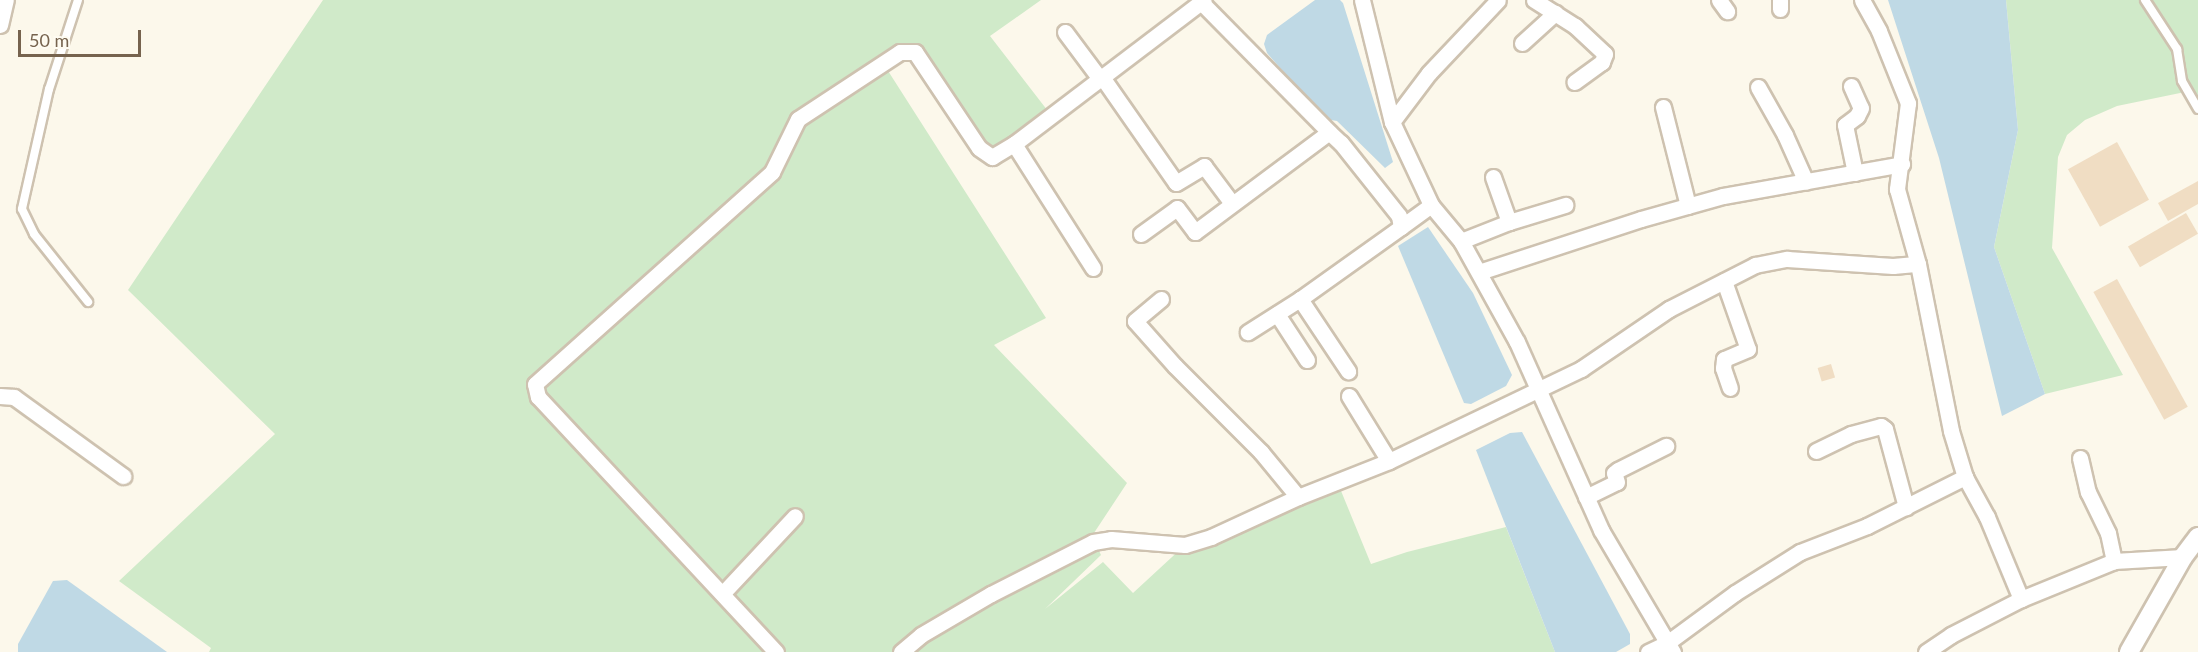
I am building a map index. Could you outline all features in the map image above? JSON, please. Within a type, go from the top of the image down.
[{"type":"street","points":[[0,25],[6,0]]},
{"type":"street","points":[[1362,0],[1392,122],[1431,205],[1461,241],[1517,342],[1601,530],[1670,647]]},
{"type":"street","points":[[1392,122],[1429,73],[1498,0]]},
{"type":"street","points":[[1534,0],[1575,26],[1605,54],[1602,62],[1574,82]]},
{"type":"street","points":[[1862,0],[1880,31],[1908,103],[1897,189],[1918,264],[1951,431],[1965,477],[1987,517],[2021,599]]},
{"type":"street","points":[[776,652],[538,397],[535,384],[772,172],[798,119],[900,52],[915,52],[985,154],[992,157],[999,155],[1203,1],[1341,143],[1399,216],[1401,227]]},
{"type":"street","points":[[1521,43],[1555,13]]},
{"type":"street","points":[[1065,32],[1176,183],[1204,166],[1231,202]]},
{"type":"street","points":[[1851,86],[1861,108],[1857,116],[1845,125],[1855,173]]},
{"type":"street","points":[[1758,87],[1785,135],[1806,182]]},
{"type":"street","points":[[1663,107],[1688,206]]},
{"type":"street","points":[[1141,234],[1177,208],[1195,231],[1231,202],[1329,132]]},
{"type":"street","points":[[1014,144],[1094,268]]},
{"type":"street","points":[[1479,272],[1723,196],[1902,164]]},
{"type":"street","points":[[1493,177],[1509,222]]},
{"type":"street","points":[[1248,332],[1300,299],[1431,205]]},
{"type":"street","points":[[1461,241],[1509,222],[1565,205]]},
{"type":"street","points":[[901,652],[921,635],[991,594],[1093,542],[1111,539],[1185,545],[1211,537],[1298,497],[1389,461],[1537,388],[1581,369],[1669,309],[1755,266],[1787,259],[1893,266],[1918,264]]},
{"type":"street","points":[[1724,281],[1748,349],[1724,359],[1724,368],[1730,388]]},
{"type":"street","points":[[1161,299],[1135,321],[1175,366],[1261,452],[1298,497]]},
{"type":"street","points":[[1300,299],[1348,370]]},
{"type":"street","points":[[1277,314],[1307,360]]},
{"type":"street","points":[[0,396],[14,397],[123,476]]},
{"type":"street","points":[[1349,396],[1389,461]]},
{"type":"street","points":[[1816,450],[1851,434],[1881,426],[1885,429],[1906,507]]},
{"type":"street","points":[[1586,497],[1617,482],[1614,473],[1618,470],[1666,447]]},
{"type":"street","points":[[2080,458],[2088,492],[2108,533],[2114,561]]},
{"type":"street","points":[[1648,652],[1670,647],[1735,592],[1800,552],[1867,526],[1965,477]]},
{"type":"street","points":[[723,593],[795,516]]},
{"type":"street","points":[[2129,652],[2183,557],[2198,537]]},
{"type":"street","points":[[1926,652],[1951,635],[2021,599],[2114,561],[2183,557]]},
{"type":"lane","points":[[78,0],[49,89],[22,209],[34,234],[88,302]]},
{"type":"lane","points":[[2145,0],[2177,49],[2182,81],[2198,110]]},
{"type":"green space","points":[[323,0],[1041,0],[990,36],[1051,115],[992,157],[908,51],[883,63],[1046,318],[994,345],[1127,483],[1092,536],[1101,555],[1045,609],[1103,562],[1133,593],[1185,545],[1339,486],[1371,564],[1407,552],[1506,527],[1555,652],[209,652],[211,648],[119,581],[275,434],[128,290]]},
{"type":"green space","points":[[2006,0],[2198,0],[2198,109],[2185,92],[2117,106],[2085,120],[2067,135],[2058,157],[2052,248],[2123,375],[2045,394],[1994,247],[2018,130]]},
{"type":"water","points":[[1315,0],[1340,0],[1343,3],[1393,162],[1385,168],[1337,121],[1325,119],[1267,53],[1264,44],[1267,35]]},
{"type":"water","points":[[1888,0],[2006,0],[2018,130],[1994,247],[2045,394],[2002,416],[1939,158]]},
{"type":"water","points":[[1428,227],[1473,293],[1512,375],[1506,386],[1471,404],[1464,403],[1398,246]]},
{"type":"water","points":[[1522,432],[1630,634],[1630,644],[1616,652],[1555,652],[1476,450],[1510,433]]},
{"type":"water","points":[[67,580],[167,652],[18,652],[18,644],[53,581]]},
{"type":"building","points":[[2117,142],[2149,200],[2100,227],[2068,169]]},
{"type":"building","points":[[2198,181],[2198,204],[2168,221],[2158,203]]},
{"type":"building","points":[[2186,213],[2198,234],[2140,267],[2128,246]]},
{"type":"building","points":[[2117,279],[2188,407],[2164,420],[2093,292]]},
{"type":"building","points":[[1831,364],[1835,377],[1822,381],[1818,368]]}]
